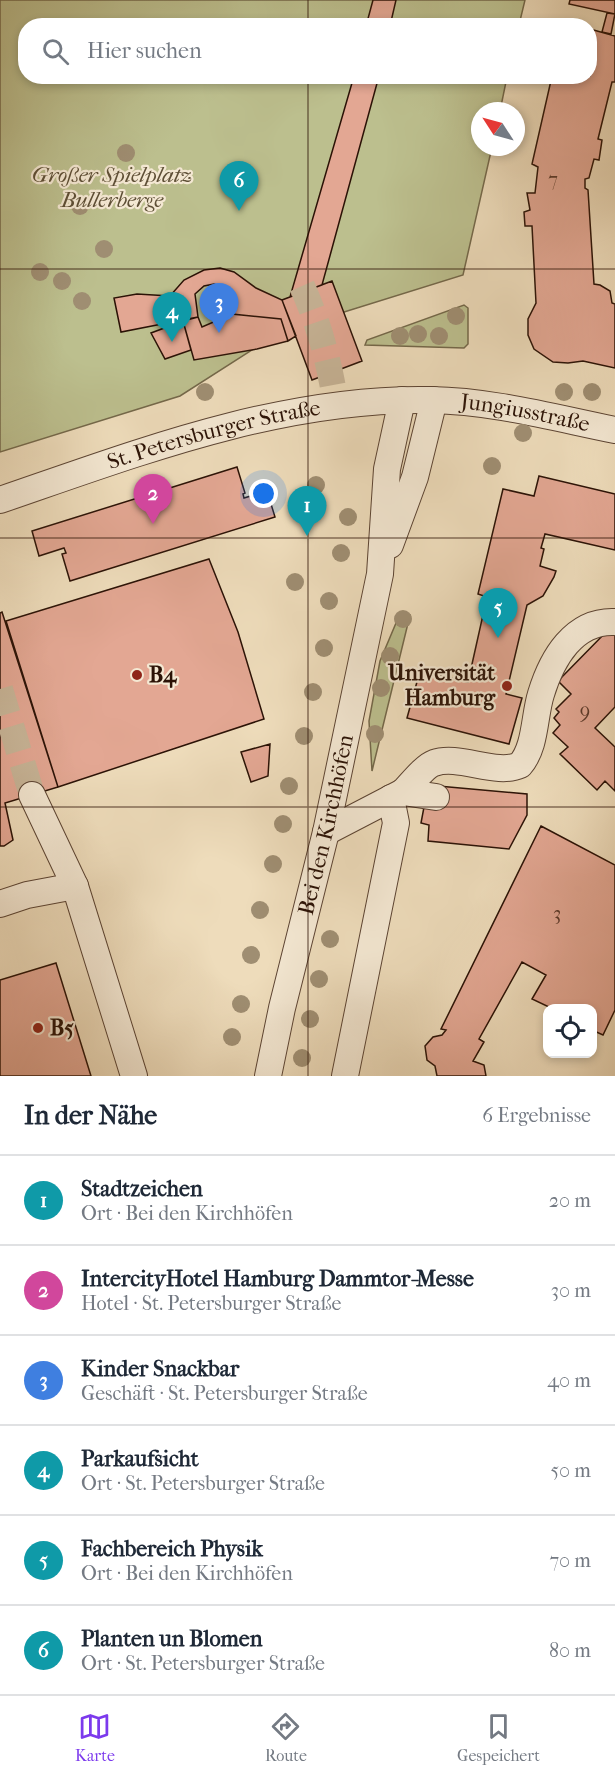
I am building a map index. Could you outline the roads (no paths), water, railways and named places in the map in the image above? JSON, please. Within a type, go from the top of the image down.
[{"type":"street","name":"St. Petersburger Straße","points":[[0,500],[220,428],[286,412],[402,400],[434,400]]},
{"type":"street","name":"Bei den Kirchhöfen","points":[[268,1076],[282,1008],[326,832],[380,574],[387,469],[402,400]]},
{"type":"street","name":"Jungiusstraße","points":[[434,400],[508,408],[615,430]]},
{"type":"street","name":"Bei den Kirchhöfen","points":[[380,574],[415,477],[434,400]]},
{"type":"street","points":[[326,832],[397,795],[432,764],[445,761],[508,768],[520,765],[528,752],[541,692],[569,638],[581,629],[603,621],[615,622]]},
{"type":"street","points":[[32,795],[75,886],[135,1076]]},
{"type":"street","points":[[397,795],[435,797]]},
{"type":"street","points":[[345,1076],[396,823],[397,795]]},
{"type":"street","points":[[0,904],[27,895],[75,886]]},
{"type":"tunnel","points":[[302,286],[323,344],[336,406]]},
{"type":"tunnel","points":[[0,689],[32,795]]},
{"type":"place","name":"Planten un Blomen","points":[[239,211]]},
{"type":"place","name":"Kinder Snackbar","points":[[219,333]]},
{"type":"place","name":"Parkaufsicht","points":[[172,342]]},
{"type":"place","name":"IntercityHotel Hamburg Dammtor-Messe","points":[[153,524]]},
{"type":"place","name":"Stadtzeichen","points":[[307,536]]},
{"type":"place","name":"Fachbereich Physik","points":[[498,638]]},
{"type":"place","name":"B4","points":[[137,675]]},
{"type":"place","name":"Universität Hamburg","points":[[507,686]]},
{"type":"place","name":"B5","points":[[38,1028]]},
{"type":"park label","name":"Großer Spielplatz Bullerberge","points":[[112,188]]}]
